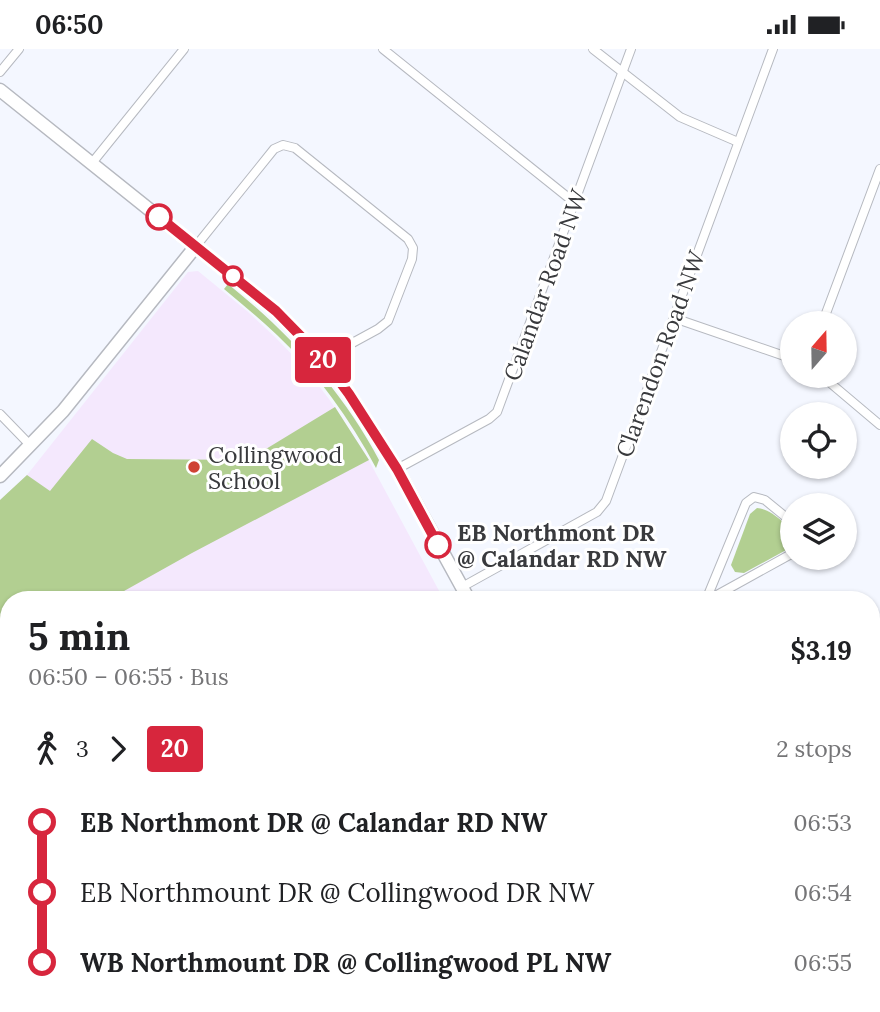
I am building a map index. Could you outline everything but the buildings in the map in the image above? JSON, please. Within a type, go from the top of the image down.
[{"type":"street","points":[[0,72],[19,49]]},
{"type":"street","points":[[92,163],[184,49]]},
{"type":"street","points":[[383,49],[575,203]]},
{"type":"street","points":[[593,49],[680,117],[738,142]]},
{"type":"street","name":"Calandar Road NW","points":[[397,469],[489,419],[497,412],[631,49]]},
{"type":"street","name":"Clarendon Road NW","points":[[462,587],[597,512],[606,501],[773,49]]},
{"type":"street","points":[[0,90],[276,311],[323,359],[397,469],[464,591]]},
{"type":"street","points":[[0,477],[63,411],[274,149],[283,145],[295,148],[408,239],[414,248],[388,321],[323,359]]},
{"type":"street","points":[[827,311],[880,169]]},
{"type":"street","points":[[674,318],[780,355]]},
{"type":"street","points":[[837,389],[880,425]]},
{"type":"street","points":[[0,414],[31,446]]},
{"type":"street","points":[[711,591],[746,503],[754,497],[765,500],[780,512]]},
{"type":"street","points":[[723,591],[780,560]]},
{"type":"shaded area","name":"Collingwood School","points":[[198,271],[247,311],[305,368],[366,455],[439,591],[8,591],[0,500],[27,475],[188,272]]},
{"type":"green space","points":[[228,284],[272,322],[331,386],[379,460],[376,468],[344,414],[319,381],[277,335],[224,289]]},
{"type":"green space","points":[[335,407],[369,460],[124,591],[0,591],[0,500],[27,475],[50,491],[92,439],[127,459],[248,460]]},
{"type":"green space","points":[[757,508],[762,509],[780,520],[780,553],[744,573],[735,572],[731,565],[750,514]]},
{"type":"bus line","name":"20","points":[[159,217],[276,311],[323,359],[397,469],[438,545]]},
{"type":"place","name":"Collingwood School","points":[[194,467]]},
{"type":"place","name":"EB Northmont DR @ Calandar RD NW","points":[[438,545]]}]
